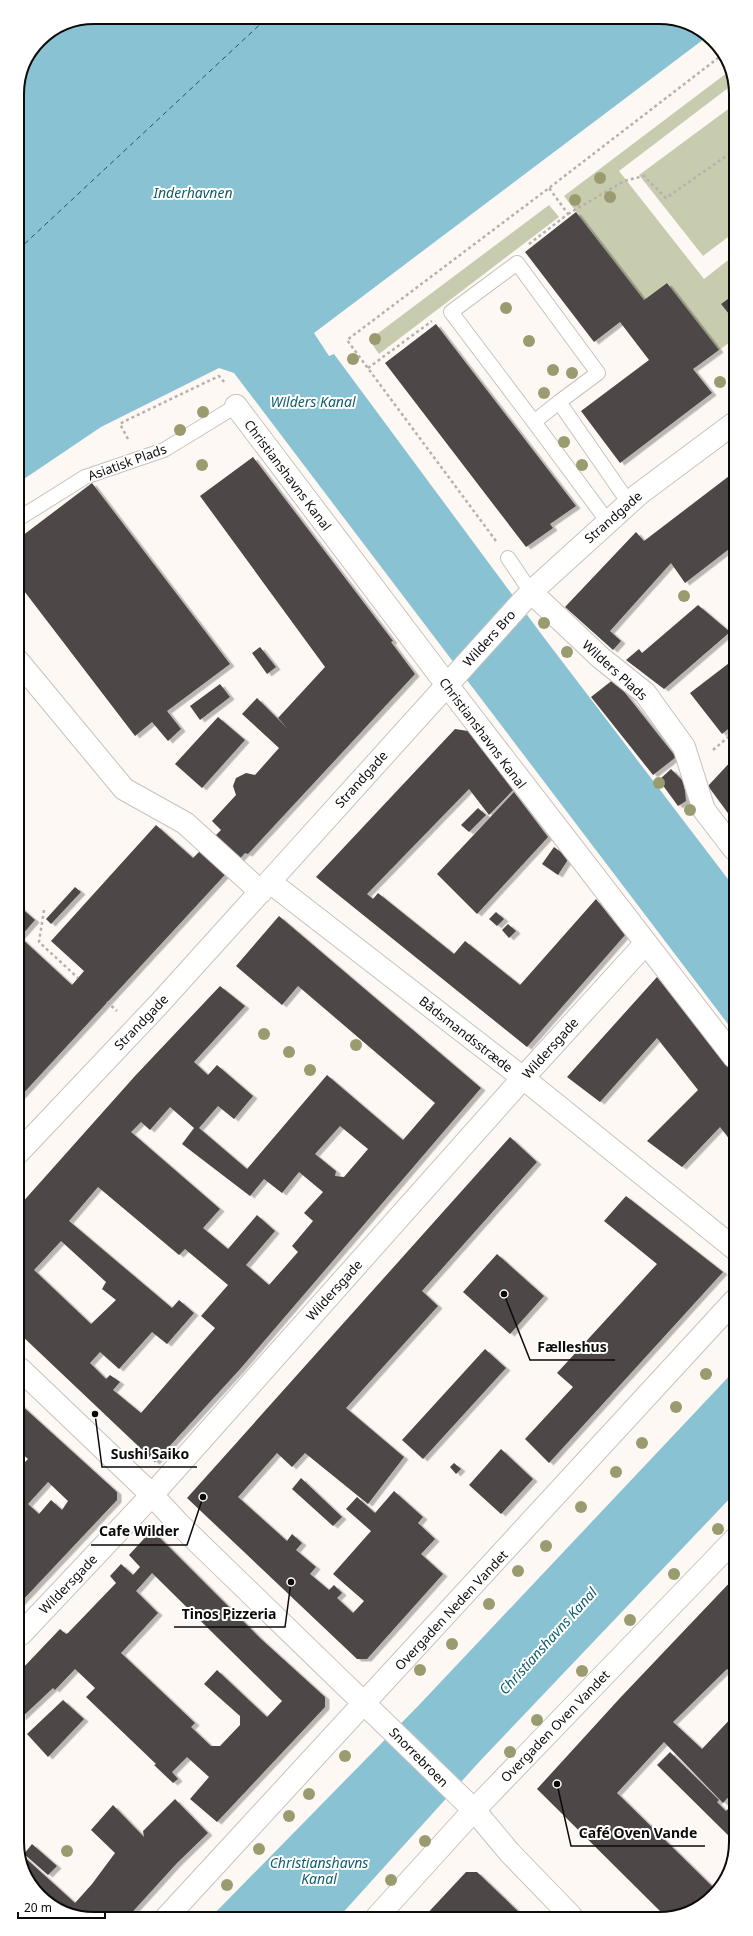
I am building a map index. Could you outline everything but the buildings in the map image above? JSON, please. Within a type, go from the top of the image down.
[{"type":"street","name":"Christianshavns Kanal","points":[[236,406],[446,685],[729,1051]]},
{"type":"street","name":"Strandgade","points":[[531,592],[628,503],[729,427]]},
{"type":"street","name":"Wilders Bro","points":[[446,685],[531,592]]},
{"type":"street","name":"Wilders Plads","points":[[531,592],[601,658],[645,693],[684,748],[704,810],[729,840]]},
{"type":"street","points":[[24,668],[124,789],[185,823],[265,887]]},
{"type":"street","name":"Strandgade","points":[[24,1148],[135,1027],[159,1004],[446,685]]},
{"type":"street","name":"Bådsmandsstræde","points":[[265,887],[523,1078],[729,1244]]},
{"type":"street","name":"Wildersgade","points":[[24,1630],[152,1495],[523,1078],[645,944]]},
{"type":"street","name":"Overgaden Neden Vandet","points":[[172,1912],[729,1307]]},
{"type":"street","name":"Snorrebroen","points":[[24,1373],[152,1495],[178,1523],[474,1810],[510,1853],[567,1912]]},
{"type":"street","name":"Overgaden Oven Vandet","points":[[382,1912],[474,1810],[729,1545]]},
{"type":"lane","points":[[534,422],[598,373],[517,263],[451,312],[608,522]]},
{"type":"lane","points":[[559,402],[628,503]]},
{"type":"lane","name":"Asiatisk Plads","points":[[24,515],[85,477],[164,450],[236,406]]},
{"type":"lane","points":[[508,558],[531,592]]},
{"type":"path","points":[[540,237],[568,214],[624,181],[644,176],[666,198],[729,154]]},
{"type":"path","points":[[549,188],[568,214]]},
{"type":"path","points":[[368,368],[415,333]]},
{"type":"path","points":[[123,422],[219,376],[232,390],[236,406]]},
{"type":"path","points":[[44,910],[39,942],[78,978]]},
{"type":"green space","points":[[726,74],[728,88],[619,171],[704,279],[729,259],[729,298],[721,304],[729,314],[729,343],[719,350],[667,283],[644,300],[564,196]]},
{"type":"green space","points":[[729,108],[729,236],[703,256],[639,175]]},
{"type":"green space","points":[[549,205],[559,217],[379,354],[369,340]]},
{"type":"water","name":"Inderhavnen","points":[[90,24],[663,24],[685,29],[694,33],[702,40],[314,333],[329,356],[334,354],[542,635],[729,880],[729,1025],[234,373],[219,368],[101,427],[24,479],[24,90],[26,76],[33,59],[55,36],[76,26]]},
{"type":"water","name":"Christianshavns Kanal","points":[[729,1376],[729,1499],[480,1761],[344,1912],[216,1912],[419,1705]]},
{"type":"ferry route","points":[[24,244],[260,24]]},
{"type":"place","name":"Fælleshus","points":[[504,1294]]},
{"type":"place","name":"Sushi Saiko","points":[[95,1414]]},
{"type":"place","name":"Cafe Wilder","points":[[203,1497]]},
{"type":"place","name":"Tinos Pizzeria","points":[[291,1582]]},
{"type":"place","name":"Café Oven Vande","points":[[557,1784]]},
{"type":"water label","name":"Wilders Kanal","points":[[313,402]]}]
